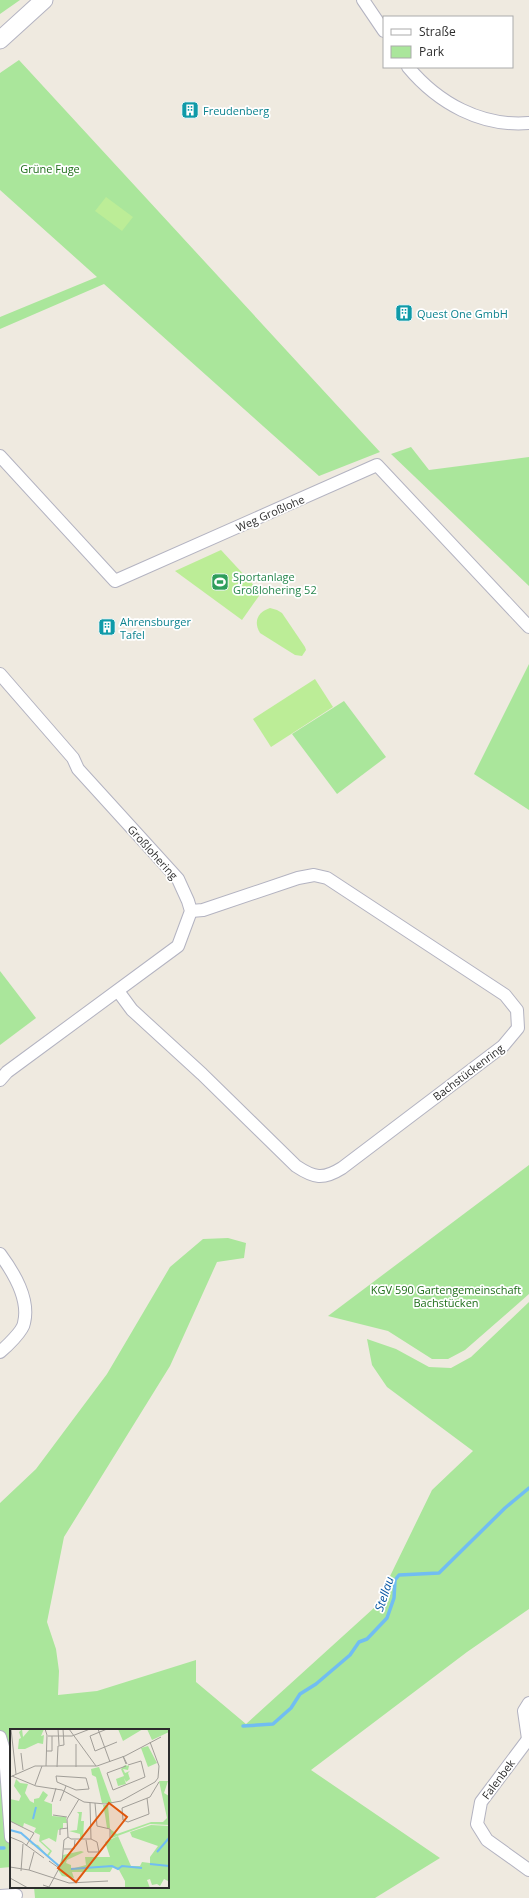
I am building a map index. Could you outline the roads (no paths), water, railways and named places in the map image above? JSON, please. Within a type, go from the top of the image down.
[{"type":"street","points":[[0,40],[44,0]]},
{"type":"street","points":[[363,0],[383,30]]},
{"type":"street","points":[[409,68],[430,90],[454,106],[473,116],[499,122],[518,124],[529,123]]},
{"type":"street","name":"Weg Großlohe","points":[[0,456],[115,581],[377,465],[529,627]]},
{"type":"street","name":"Großlohering","points":[[0,674],[73,758],[78,769],[178,879],[188,901],[191,912]]},
{"type":"street","name":"Bachstückenring","points":[[118,991],[132,1010],[202,1074],[296,1166],[307,1173],[318,1177],[333,1174],[342,1168],[503,1046],[518,1028],[517,1010],[505,995],[328,878],[314,876],[298,878],[203,910],[191,912]]},
{"type":"street","points":[[0,1080],[7,1072],[178,946],[191,912]]},
{"type":"street","points":[[0,1254],[10,1267],[25,1302],[24,1325],[7,1347],[0,1352]]},
{"type":"street","name":"Falenbek","points":[[529,1704],[524,1711],[529,1739],[481,1802],[477,1824],[487,1840],[529,1870]]},
{"type":"street","points":[[0,1737],[5,1754],[10,1823]]},
{"type":"street","points":[[0,1896],[15,1893]]},
{"type":"waterway","name":"Stellau","points":[[243,1726],[273,1724],[291,1708],[300,1694],[316,1684],[350,1655],[359,1642],[367,1639],[387,1618],[394,1598],[395,1580],[399,1575],[439,1573],[505,1508],[529,1488]]},
{"type":"place","name":"Freudenberg","points":[[190,110]]},
{"type":"place","name":"Quest One GmbH","points":[[404,313]]},
{"type":"place","name":"Sportanlage Großlohering 52","points":[[220,582]]},
{"type":"place","name":"Ahrensburger Tafel","points":[[107,627]]},
{"type":"park label","name":"Grüne Fuge","points":[[50,168]]},
{"type":"park label","name":"KGV 590 Gartengemeinschaft Bachstücken","points":[[446,1295]]}]
